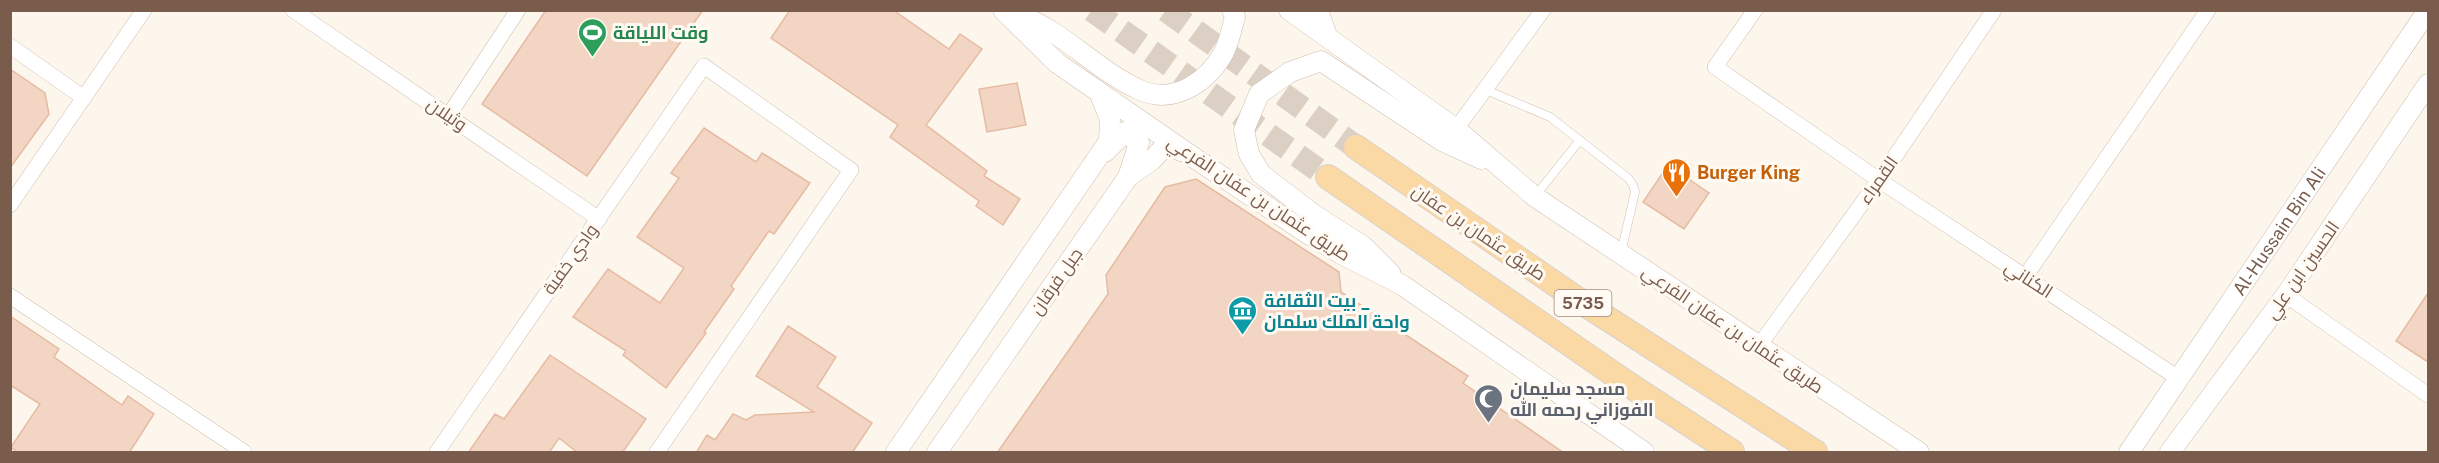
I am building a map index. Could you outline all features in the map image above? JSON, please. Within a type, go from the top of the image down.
[{"type":"main road","name":"طريق عثمان بن عفان","points":[[1356,147],[1577,299],[1815,453]]},
{"type":"main road","name":"5735","points":[[1328,177],[1732,453]]},
{"type":"street","points":[[10,205],[144,10]]},
{"type":"street","name":"وثيلان","points":[[293,10],[599,219]]},
{"type":"street","points":[[449,115],[518,10]]},
{"type":"street","name":"طريق عثمان بن عفان الفرعي","points":[[1003,10],[1057,63],[1314,238],[1402,285],[1632,449]]},
{"type":"street","points":[[1012,10],[1052,32],[1141,91],[1162,95],[1187,91],[1211,71],[1225,51],[1235,17],[1232,10]]},
{"type":"street","name":"طريق عثمان بن عفان الفرعي","points":[[1289,10],[1456,129],[1535,197],[1918,453]]},
{"type":"street","points":[[1318,10],[1327,36]]},
{"type":"street","points":[[1456,129],[1543,10]]},
{"type":"street","name":"الكناني","points":[[1755,10],[1714,67],[1879,180],[2178,378]]},
{"type":"street","name":"القمراء","points":[[1758,347],[1879,180],[1994,10]]},
{"type":"street","points":[[2025,277],[2208,10]]},
{"type":"street","name":"Al-Hussain Bin Ali","points":[[2129,453],[2428,10]]},
{"type":"street","points":[[10,46],[84,98]]},
{"type":"street","points":[[1402,285],[1363,246],[1313,214],[1261,174],[1248,154],[1244,130],[1259,94],[1290,72],[1321,61],[1442,141],[1503,169]]},
{"type":"street","name":"وادي خفية","points":[[437,453],[704,66],[851,170],[657,453]]},
{"type":"street","name":"الحسين ابن علي","points":[[2170,453],[2286,295],[2428,84]]},
{"type":"street","name":"جبل فرقان","points":[[896,453],[1108,141],[1110,119],[1099,92]]},
{"type":"street","points":[[1093,164],[1125,132],[1139,143],[1128,177]]},
{"type":"street","name":"جبل فرقان","points":[[937,453],[1128,177],[1152,160],[1167,144],[1193,157]]},
{"type":"street","points":[[2286,295],[2428,395]]},
{"type":"street","points":[[10,296],[244,453]]},
{"type":"lane","points":[[1486,90],[1550,117],[1633,185],[1635,192],[1621,254]]},
{"type":"lane","points":[[1535,197],[1580,140]]},
{"type":"building","name":"وقت اللياقة","points":[[546,10],[703,10],[587,176],[482,104]]},
{"type":"building","points":[[790,10],[893,10],[949,49],[960,34],[982,49],[926,125],[987,171],[984,176],[1020,199],[1003,225],[976,206],[979,201],[890,137],[898,125],[771,38]]},
{"type":"building","points":[[10,69],[45,93],[49,114],[10,168]]},
{"type":"building","points":[[1017,83],[1026,125],[987,132],[979,89]]},
{"type":"building","points":[[704,128],[756,162],[762,153],[810,183],[774,234],[769,231],[731,286],[734,289],[704,332],[706,333],[666,388],[623,355],[626,351],[573,317],[608,269],[660,303],[684,268],[637,237],[679,178],[671,173]]},
{"type":"building","name":"Burger King","points":[[1668,165],[1709,193],[1684,229],[1643,202]]},
{"type":"building","name":"بيت الثقافة _ واحة الملك سلمان","points":[[1196,179],[1339,272],[1341,292],[1468,376],[1463,383],[1564,453],[997,453],[1108,294],[1106,275],[1165,187]]},
{"type":"building","points":[[2428,293],[2428,362],[2396,341]]},
{"type":"building","points":[[10,316],[59,349],[54,357],[122,405],[128,396],[154,414],[129,453],[18,453],[11,447],[40,404],[10,385]]},
{"type":"building","points":[[788,326],[836,357],[817,387],[872,423],[852,453],[696,453],[707,435],[715,440],[733,414],[746,420],[755,415],[814,412],[756,376]]},
{"type":"building","points":[[550,355],[646,419],[622,453],[578,453],[559,438],[549,453],[468,453],[495,414],[504,419]]},
{"type":"tunnel","points":[[1092,10],[1328,177]]},
{"type":"tunnel","points":[[1166,10],[1356,147]]},
{"type":"place","name":"وقت اللياقة","points":[[592,58]]},
{"type":"place","name":"Burger King","points":[[1676,198]]},
{"type":"place","name":"بيت الثقافة _ واحة الملك سلمان","points":[[1243,336]]},
{"type":"place","name":"مسجد سليمان الفوزاني رحمه الله","points":[[1489,424]]}]
